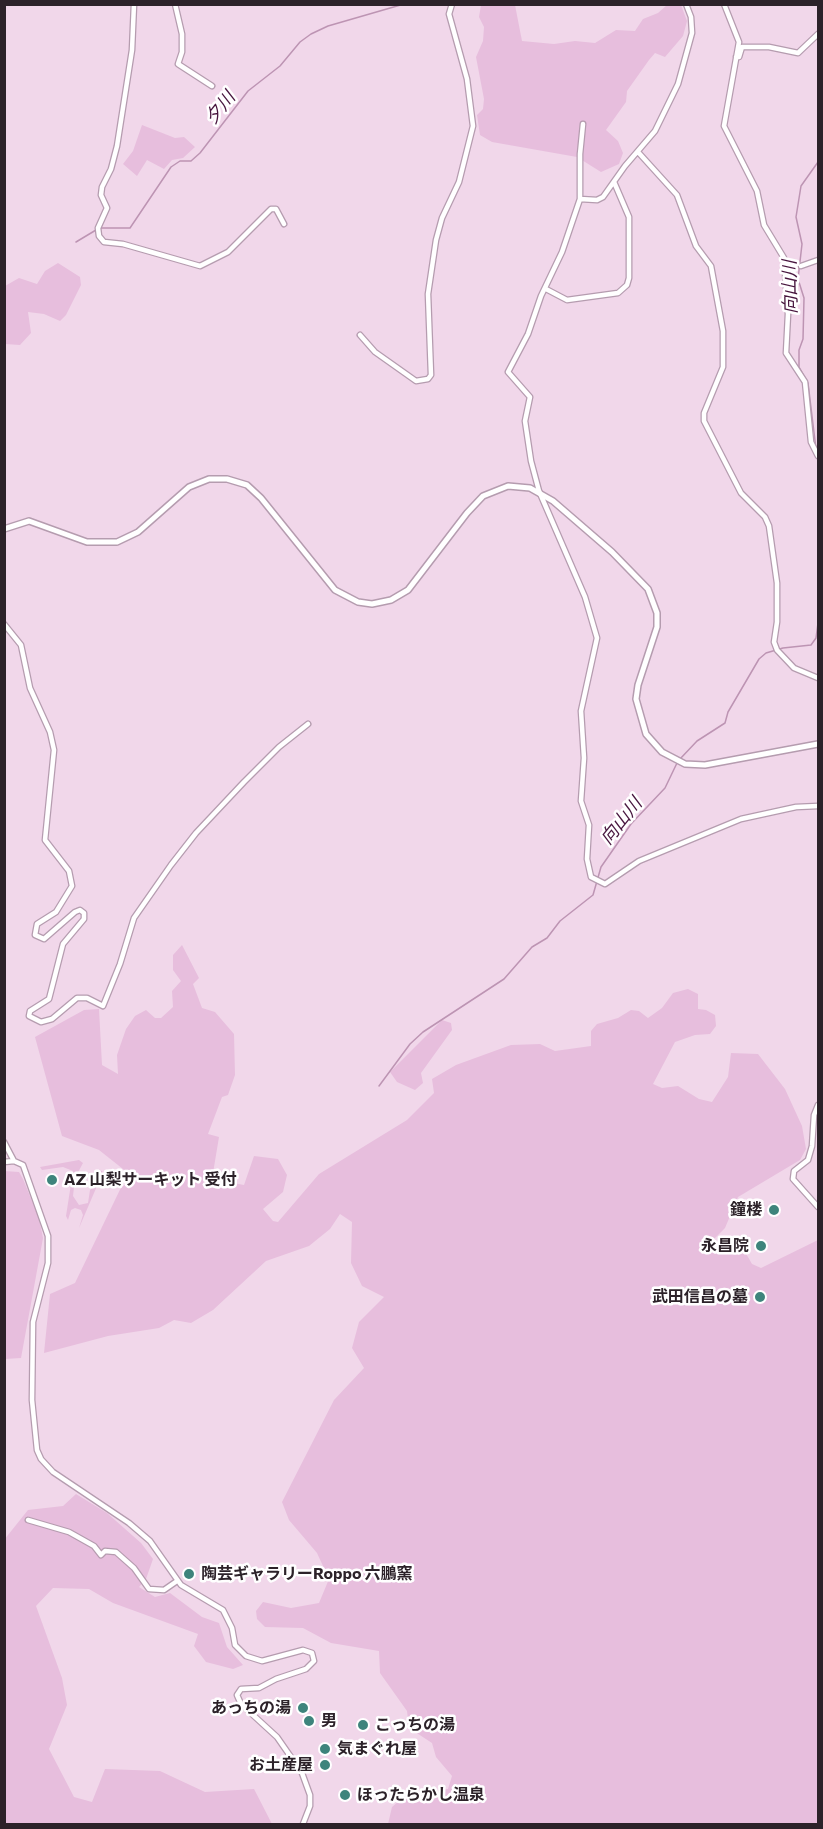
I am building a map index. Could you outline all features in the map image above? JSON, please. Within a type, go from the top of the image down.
[{"type":"street","points":[[134,4],[132,50],[117,146],[111,169],[102,187],[101,195],[106,213],[98,228],[99,236],[104,242],[123,244],[200,266],[228,252],[271,209],[276,209],[284,224]]},
{"type":"street","points":[[175,4],[182,34],[183,52],[178,64],[212,86]]},
{"type":"street","points":[[360,335],[375,352],[416,381],[428,379],[431,375],[428,294],[431,271],[442,218],[459,182],[473,126],[467,79],[448,14],[452,4]]},
{"type":"street","points":[[580,199],[603,198],[655,131],[686,62],[692,33],[691,17],[686,4]]},
{"type":"street","points":[[724,4],[737,36],[736,57],[724,126],[757,190],[764,225],[784,258],[788,314],[786,353],[805,382],[811,442],[819,456]]},
{"type":"street","points":[[736,57],[740,57],[742,47],[769,47],[798,53],[819,34]]},
{"type":"street","points":[[583,124],[580,199],[528,334],[508,372],[530,397],[525,421],[531,461],[539,491],[585,597],[597,638],[581,711],[584,759],[581,801],[589,825],[588,859],[594,880],[609,883],[639,861],[741,819],[796,807],[819,806]]},
{"type":"street","points":[[638,152],[677,195],[696,246],[711,266],[723,331],[723,367],[704,413],[704,421],[741,493],[765,517],[769,525],[777,583],[777,622],[774,642],[777,650],[794,668],[819,678]]},
{"type":"street","points":[[546,289],[567,300],[618,293],[627,285],[629,279],[629,217],[614,182]]},
{"type":"street","points":[[801,266],[819,260]]},
{"type":"street","points":[[4,529],[29,521],[87,542],[117,542],[138,532],[189,487],[209,479],[227,479],[247,485],[261,498],[335,590],[358,602],[372,604],[391,600],[408,590],[467,513],[483,496],[508,486],[539,491],[612,552],[648,589],[657,613],[657,627],[638,685],[638,710],[641,723],[653,743],[673,759],[685,764],[726,762],[819,744]]},
{"type":"street","points":[[4,624],[21,645],[30,688],[50,732],[54,750],[45,840],[53,854],[69,871],[72,886],[56,912],[37,924],[35,935],[44,939],[75,912],[80,910],[84,913],[84,919],[63,944],[49,999],[30,1011],[29,1016],[41,1022],[52,1019],[77,998],[87,998],[103,1006],[134,918],[165,873],[196,833],[244,782],[279,747],[308,724]]},
{"type":"street","points":[[819,1105],[814,1114],[812,1146],[808,1160],[794,1171],[793,1179],[819,1207]]},
{"type":"street","points":[[4,1142],[14,1161]]},
{"type":"street","points":[[4,1162],[14,1161],[23,1165],[48,1236],[48,1263],[33,1322],[32,1400],[37,1450],[41,1459],[53,1472],[129,1523],[150,1541],[164,1558],[177,1581],[223,1610],[232,1628],[235,1645],[246,1656],[262,1661],[303,1650],[312,1653],[315,1660],[306,1669],[276,1679],[259,1688],[241,1689],[237,1695],[241,1704],[278,1737],[302,1773],[310,1795],[310,1806],[303,1824]]},
{"type":"street","points":[[28,1520],[69,1532],[94,1546],[101,1555],[105,1551],[116,1552],[134,1568],[149,1589],[164,1590],[177,1581]]},
{"type":"shaded area","points":[[481,5],[515,5],[522,41],[554,44],[575,41],[595,43],[616,30],[635,31],[643,19],[658,13],[667,5],[681,5],[687,21],[683,36],[665,57],[655,53],[649,60],[627,91],[626,102],[606,130],[618,141],[623,153],[619,164],[601,172],[577,157],[492,142],[480,135],[477,115],[483,109],[484,99],[476,57],[483,41],[484,27],[479,17]]},
{"type":"shaded area","points":[[142,125],[175,138],[184,137],[195,147],[183,158],[172,160],[164,169],[147,160],[137,176],[123,164],[133,151]]},
{"type":"shaded area","points":[[58,263],[80,277],[81,285],[66,315],[60,321],[44,314],[28,312],[31,333],[20,345],[5,344],[5,286],[19,278],[37,284],[45,271]]},
{"type":"shaded area","points":[[182,945],[199,978],[193,984],[202,1008],[215,1012],[234,1034],[235,1075],[228,1095],[222,1097],[208,1134],[219,1137],[212,1179],[244,1185],[254,1156],[278,1159],[287,1175],[283,1192],[263,1209],[273,1221],[278,1222],[319,1174],[407,1120],[434,1093],[432,1079],[456,1065],[511,1045],[540,1044],[555,1051],[591,1046],[591,1031],[597,1024],[618,1018],[631,1010],[639,1011],[648,1018],[662,1008],[673,993],[688,989],[698,994],[698,1009],[715,1015],[716,1026],[710,1034],[695,1035],[675,1042],[653,1084],[662,1088],[678,1086],[699,1099],[712,1102],[728,1077],[731,1053],[758,1054],[785,1089],[802,1126],[806,1149],[800,1160],[738,1197],[725,1228],[713,1240],[713,1246],[720,1250],[735,1246],[744,1250],[752,1264],[761,1268],[818,1240],[818,1824],[388,1824],[392,1807],[407,1794],[448,1789],[452,1776],[436,1757],[432,1743],[409,1728],[407,1711],[380,1673],[379,1651],[331,1643],[303,1628],[265,1627],[257,1619],[256,1611],[263,1602],[291,1608],[319,1603],[329,1579],[317,1553],[289,1520],[282,1502],[334,1400],[364,1368],[352,1348],[359,1322],[384,1297],[362,1286],[351,1263],[352,1222],[340,1214],[330,1229],[309,1246],[266,1261],[213,1310],[191,1323],[174,1320],[159,1328],[108,1336],[44,1353],[50,1294],[75,1283],[128,1173],[99,1150],[62,1136],[35,1037],[84,1010],[99,1009],[102,1065],[118,1074],[117,1055],[126,1029],[135,1016],[146,1010],[155,1018],[161,1018],[173,1007],[172,991],[181,981],[173,970],[173,955]]},
{"type":"shaded area","points":[[442,1020],[451,1023],[452,1030],[421,1073],[423,1083],[415,1090],[397,1082],[390,1072]]},
{"type":"shaded area","points":[[79,1160],[83,1163],[75,1178],[73,1196],[79,1205],[88,1203],[90,1190],[96,1184],[99,1169],[103,1172],[79,1228],[83,1215],[81,1210],[75,1208],[71,1210],[68,1220],[66,1216],[73,1171],[63,1167],[42,1170],[40,1167]]},
{"type":"shaded area","points":[[4,1171],[19,1172],[39,1218],[43,1238],[21,1358],[5,1359]]},
{"type":"shaded area","points":[[76,1494],[107,1513],[141,1543],[153,1559],[146,1579],[139,1587],[155,1597],[170,1593],[202,1617],[219,1623],[227,1647],[243,1665],[233,1669],[206,1662],[194,1646],[198,1634],[113,1603],[89,1589],[53,1588],[36,1606],[62,1678],[67,1705],[49,1749],[74,1797],[92,1802],[105,1769],[160,1771],[205,1792],[254,1789],[272,1824],[5,1824],[4,1540],[28,1510],[63,1506]]},
{"type":"waterway","name":"夕川","points":[[100,228],[130,228],[171,167],[180,161],[191,161],[200,153],[248,91],[280,66],[300,42],[328,26],[404,4]]},
{"type":"waterway","name":"向山川","points":[[816,449],[808,383],[799,367],[799,350],[803,339],[804,298],[798,279],[802,244],[796,217],[801,186],[818,162]]},
{"type":"waterway","name":"夕川","points":[[76,242],[96,230]]},
{"type":"waterway","name":"向山川","points":[[680,759],[697,741],[725,723],[728,712],[759,659],[766,653],[783,648],[811,645],[816,638],[818,623]]},
{"type":"waterway","name":"向山川","points":[[379,1086],[410,1044],[423,1032],[504,979],[532,947],[547,938],[560,921],[593,895],[601,867],[631,824],[665,788],[677,763]]},
{"type":"place","name":"AZ 山梨サーキット 受付","points":[[52,1180]]},
{"type":"place","name":"鐘楼","points":[[774,1210]]},
{"type":"place","name":"永昌院","points":[[761,1246]]},
{"type":"place","name":"武田信昌の墓","points":[[760,1297]]},
{"type":"place","name":"陶芸ギャラリーRoppo 六鵬窯","points":[[189,1574]]},
{"type":"place","name":"あっちの湯","points":[[303,1708]]},
{"type":"place","name":"男","points":[[309,1721]]},
{"type":"place","name":"こっちの湯","points":[[363,1725]]},
{"type":"place","name":"気まぐれ屋","points":[[325,1749]]},
{"type":"place","name":"お土産屋","points":[[325,1765]]},
{"type":"place","name":"ほったらかし温泉","points":[[345,1795]]}]
